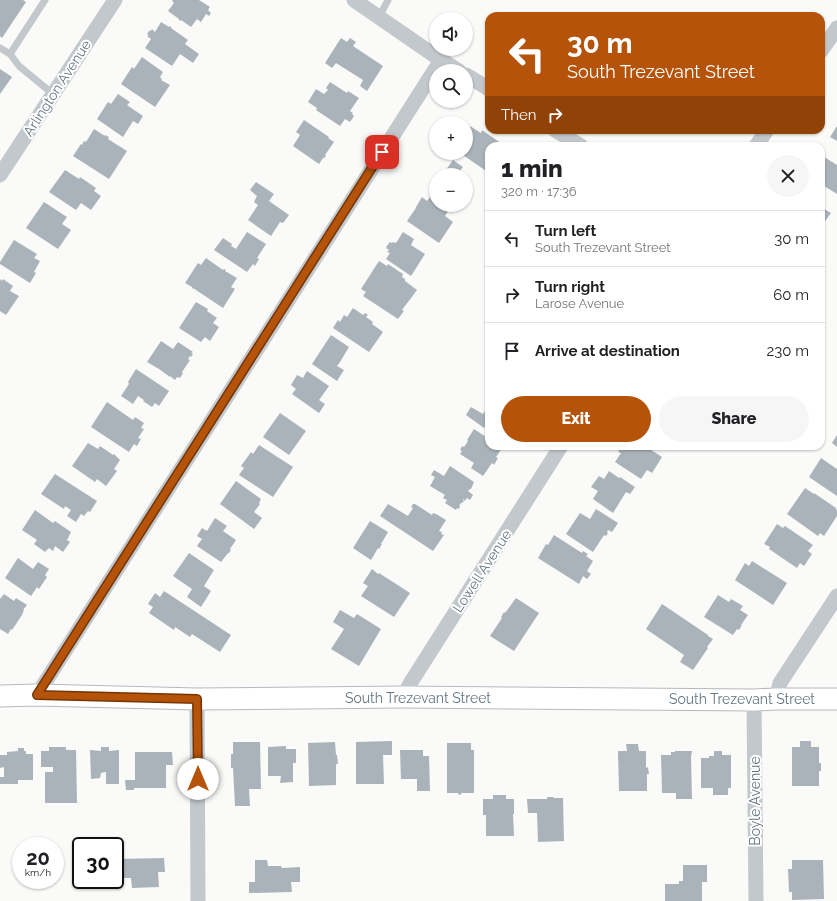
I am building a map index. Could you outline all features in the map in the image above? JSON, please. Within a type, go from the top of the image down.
[{"type":"street","name":"Arlington Avenue","points":[[0,175],[115,0]]},
{"type":"street","points":[[354,0],[448,64]]},
{"type":"street","points":[[825,45],[837,28]]},
{"type":"street","points":[[37,695],[441,60]]},
{"type":"street","points":[[473,79],[485,87]]},
{"type":"street","points":[[562,134],[574,142]]},
{"type":"street","name":"Lowell Avenue","points":[[403,697],[411,682],[559,450]]},
{"type":"street","points":[[776,699],[780,683],[837,596]]},
{"type":"street","name":"South Trezevant Street","points":[[0,696],[37,695],[197,699],[403,697],[754,700],[837,699]]},
{"type":"street","points":[[197,699],[198,901]]},
{"type":"street","name":"Boyle Avenue","points":[[754,700],[756,901]]},
{"type":"lane","points":[[10,54],[45,0]]},
{"type":"lane","points":[[379,17],[388,0]]},
{"type":"lane","points":[[0,48],[10,54],[19,66],[53,94]]},
{"type":"building","points":[[0,0],[23,0],[26,2],[2,38],[0,36]]},
{"type":"building","points":[[199,0],[210,7],[208,10],[211,13],[209,16],[206,14],[201,22],[197,19],[191,27],[181,20],[180,21],[168,11],[174,3],[172,1]]},
{"type":"building","points":[[161,22],[171,27],[188,40],[185,44],[199,54],[193,63],[180,54],[172,66],[145,48],[151,39],[147,36],[149,35],[147,34],[152,29],[155,32]]},
{"type":"building","points":[[341,38],[347,42],[350,38],[356,42],[353,46],[383,66],[367,91],[360,86],[363,80],[336,63],[332,68],[325,63]]},
{"type":"building","points":[[142,57],[163,72],[160,77],[162,79],[161,80],[170,85],[155,107],[121,84],[132,67],[134,69]]},
{"type":"building","points":[[0,69],[12,77],[0,94]]},
{"type":"building","points":[[330,82],[347,93],[348,91],[359,98],[350,111],[354,116],[350,122],[345,119],[340,126],[316,110],[317,108],[308,102],[316,89],[324,94],[328,90],[326,88]]},
{"type":"building","points":[[118,94],[130,102],[127,105],[143,116],[138,124],[133,121],[123,137],[97,119],[108,102],[111,104]]},
{"type":"building","points":[[304,120],[334,142],[325,155],[326,156],[319,164],[293,146],[300,135],[296,132]]},
{"type":"building","points":[[837,126],[837,141],[830,137]]},
{"type":"building","points":[[473,128],[481,133],[482,130],[485,134],[488,134],[499,142],[485,142],[485,170],[470,160],[473,160]]},
{"type":"building","points":[[94,129],[109,137],[108,139],[127,151],[109,179],[73,156],[81,144],[82,145],[84,141],[86,142]]},
{"type":"building","points":[[825,158],[837,165],[837,194],[825,186]]},
{"type":"building","points":[[453,160],[463,167],[462,168],[447,168]]},
{"type":"building","points":[[65,170],[79,179],[80,177],[96,188],[94,191],[101,196],[91,210],[81,203],[76,210],[49,192]]},
{"type":"building","points":[[256,182],[274,194],[269,201],[289,215],[283,223],[280,222],[271,236],[248,220],[258,205],[254,202],[257,196],[250,190]]},
{"type":"building","points":[[422,197],[427,201],[429,198],[429,212],[448,212],[445,216],[453,222],[439,243],[407,221]]},
{"type":"building","points":[[44,202],[67,217],[62,224],[71,230],[58,249],[26,228]]},
{"type":"building","points":[[825,209],[831,213],[825,221]]},
{"type":"building","points":[[247,232],[266,244],[257,258],[259,259],[255,266],[253,264],[247,272],[214,250],[223,238],[232,244],[231,246],[236,249]]},
{"type":"building","points":[[403,232],[414,239],[411,245],[425,254],[411,276],[386,259],[390,253],[387,252],[389,250],[386,247],[390,242],[396,243]]},
{"type":"building","points":[[14,240],[37,254],[34,258],[40,261],[34,272],[36,273],[30,283],[0,264]]},
{"type":"building","points":[[206,258],[237,278],[231,287],[235,289],[223,308],[185,283],[198,263],[201,265]]},
{"type":"building","points":[[379,261],[387,266],[388,264],[403,274],[402,277],[405,281],[417,290],[402,310],[404,311],[398,319],[363,296],[366,292],[361,289]]},
{"type":"building","points":[[0,279],[2,281],[3,279],[13,286],[10,291],[19,296],[6,315],[0,311]]},
{"type":"building","points":[[196,302],[208,309],[207,311],[217,318],[213,323],[219,327],[210,341],[205,337],[201,342],[179,328]]},
{"type":"building","points":[[353,308],[363,315],[365,313],[368,315],[366,317],[373,322],[372,324],[383,332],[369,352],[333,328],[338,320],[340,322],[344,315],[347,317]]},
{"type":"building","points":[[331,335],[349,347],[337,366],[344,370],[337,381],[312,364]]},
{"type":"building","points":[[161,341],[173,349],[178,342],[193,352],[191,353],[193,354],[191,357],[190,356],[188,359],[190,360],[180,378],[177,377],[175,380],[147,362]]},
{"type":"building","points":[[136,369],[169,391],[159,406],[155,403],[152,407],[138,396],[133,404],[121,396]]},
{"type":"building","points":[[307,371],[329,386],[319,400],[325,404],[319,413],[292,394],[296,389],[291,385],[297,375],[303,378]]},
{"type":"building","points":[[107,402],[133,420],[135,417],[144,423],[141,428],[144,429],[138,438],[141,439],[137,446],[134,444],[129,452],[91,427]]},
{"type":"building","points":[[471,407],[483,414],[485,411],[484,428],[466,415]]},
{"type":"building","points":[[280,413],[306,431],[289,455],[263,437]]},
{"type":"building","points":[[474,429],[485,436],[485,450],[501,450],[496,457],[498,458],[494,465],[492,463],[483,476],[471,468],[474,463],[460,454],[462,451],[460,450],[462,446],[464,447],[468,441],[467,440]]},
{"type":"building","points":[[837,435],[837,447],[832,443]]},
{"type":"building","points":[[88,443],[98,449],[100,446],[113,455],[114,454],[120,460],[114,469],[117,471],[106,486],[97,479],[95,482],[72,466]]},
{"type":"building","points":[[259,445],[293,467],[273,497],[239,475],[244,468],[241,466],[251,452],[253,454]]},
{"type":"building","points":[[619,450],[651,450],[662,457],[652,473],[647,470],[641,479],[615,462],[621,453],[618,452]]},
{"type":"building","points":[[821,458],[837,469],[837,496],[809,477]]},
{"type":"building","points":[[450,466],[474,482],[471,489],[468,491],[473,495],[470,500],[467,498],[465,501],[463,499],[464,501],[459,506],[459,509],[457,508],[456,510],[445,503],[447,500],[443,498],[445,495],[430,486],[435,477],[431,475],[434,470],[444,476]]},
{"type":"building","points":[[609,471],[635,487],[630,494],[626,492],[613,513],[593,499],[598,491],[591,487],[599,476],[604,479]]},
{"type":"building","points":[[55,474],[97,501],[90,512],[88,511],[84,516],[81,514],[76,522],[67,516],[71,510],[65,506],[64,509],[41,494]]},
{"type":"building","points":[[236,481],[261,499],[260,504],[254,512],[262,518],[254,529],[220,504]]},
{"type":"building","points":[[805,488],[836,508],[837,516],[824,536],[820,533],[818,536],[787,514]]},
{"type":"building","points":[[388,504],[408,516],[413,508],[411,507],[415,504],[432,515],[433,513],[436,514],[446,520],[439,531],[444,535],[433,551],[380,516]]},
{"type":"building","points":[[596,509],[618,523],[612,532],[608,530],[606,536],[604,535],[593,552],[566,534],[580,513],[590,519]]},
{"type":"building","points":[[35,510],[53,523],[55,521],[71,532],[67,540],[70,542],[63,552],[55,546],[53,551],[49,548],[45,552],[34,544],[37,540],[22,530]]},
{"type":"building","points":[[215,518],[227,526],[223,531],[236,540],[229,553],[221,562],[197,546],[202,539],[197,536],[202,528],[207,531]]},
{"type":"building","points":[[370,521],[388,532],[371,560],[353,548]]},
{"type":"building","points":[[777,524],[783,528],[785,526],[813,545],[808,551],[812,554],[804,566],[800,563],[797,568],[764,544]]},
{"type":"building","points":[[554,535],[582,553],[583,551],[588,554],[586,556],[593,561],[587,571],[591,574],[587,579],[583,576],[579,584],[538,558],[546,544],[548,545]]},
{"type":"building","points":[[189,553],[214,570],[204,586],[211,591],[201,607],[187,597],[192,589],[173,576]]},
{"type":"building","points":[[18,558],[33,569],[38,562],[49,569],[45,575],[47,577],[39,589],[37,587],[31,596],[5,578]]},
{"type":"building","points":[[752,561],[787,583],[773,605],[735,580],[745,563],[749,566]]},
{"type":"building","points":[[372,569],[410,593],[394,617],[361,596],[368,586],[363,583]]},
{"type":"building","points":[[164,591],[231,635],[220,652],[192,634],[190,637],[175,627],[174,630],[149,613],[153,607],[148,604],[155,593],[160,597]]},
{"type":"building","points":[[4,594],[14,601],[16,598],[27,605],[23,610],[22,615],[8,634],[0,629],[0,599]]},
{"type":"building","points":[[718,595],[729,602],[731,599],[743,606],[740,610],[748,615],[739,630],[737,629],[733,635],[704,617]]},
{"type":"building","points":[[516,598],[539,613],[514,651],[490,636],[502,618],[501,617],[504,612],[505,613]]},
{"type":"building","points":[[662,604],[713,639],[693,670],[680,662],[684,655],[646,629]]},
{"type":"building","points":[[340,610],[354,618],[357,614],[381,629],[359,666],[331,649],[344,629],[333,622]]},
{"type":"building","points":[[392,741],[392,755],[383,755],[384,784],[356,784],[356,742]]},
{"type":"building","points":[[800,741],[811,741],[811,747],[819,747],[819,763],[821,763],[821,771],[819,771],[819,786],[792,786],[792,747],[800,747]]},
{"type":"building","points":[[233,742],[260,742],[261,789],[249,789],[250,806],[235,806],[233,768],[231,768]]},
{"type":"building","points":[[335,742],[338,764],[336,764],[336,785],[309,786],[308,743]]},
{"type":"building","points":[[447,743],[471,743],[471,750],[474,750],[474,793],[461,793],[461,795],[458,793],[447,793]]},
{"type":"building","points":[[626,744],[638,744],[639,751],[646,751],[646,768],[648,767],[649,774],[647,774],[647,791],[619,791],[618,751],[627,751]]},
{"type":"building","points":[[286,746],[286,749],[296,749],[296,763],[293,763],[293,782],[280,783],[281,776],[268,776],[268,747]]},
{"type":"building","points":[[49,747],[66,747],[66,750],[76,750],[77,803],[45,803],[45,772],[53,772],[53,767],[41,767],[41,751],[49,751]]},
{"type":"building","points":[[101,747],[109,747],[109,751],[119,750],[119,784],[106,784],[106,772],[101,773],[100,778],[91,779],[90,750],[101,751]]},
{"type":"building","points":[[18,748],[24,748],[26,754],[33,754],[33,780],[18,780],[18,784],[0,784],[0,777],[4,777],[4,767],[0,768],[0,755],[7,755],[7,752],[18,751]]},
{"type":"building","points":[[400,750],[423,750],[423,756],[429,756],[430,791],[417,791],[417,779],[401,779]]},
{"type":"building","points":[[692,751],[692,799],[676,799],[676,793],[662,793],[661,755],[671,755],[671,752]]},
{"type":"building","points":[[714,751],[722,751],[722,755],[731,755],[731,788],[728,788],[728,795],[713,795],[713,788],[701,788],[701,758],[709,758],[709,756],[714,756]]},
{"type":"building","points":[[135,752],[172,752],[173,765],[166,765],[166,788],[134,788],[134,790],[126,790],[125,780],[135,780]]},
{"type":"building","points":[[493,795],[506,795],[506,799],[514,799],[514,836],[486,836],[486,815],[483,815],[483,799],[493,799]]},
{"type":"building","points":[[547,797],[563,798],[564,841],[538,842],[537,813],[528,813],[527,799],[547,799]]},
{"type":"building","points":[[164,858],[165,872],[158,872],[159,887],[132,888],[131,878],[124,878],[124,859]]},
{"type":"building","points":[[255,860],[267,860],[268,866],[281,866],[282,868],[300,867],[300,882],[291,882],[292,892],[249,893],[249,882],[255,882]]},
{"type":"building","points":[[792,860],[823,860],[824,899],[792,900],[792,892],[789,892],[788,869],[792,869]]},
{"type":"building","points":[[683,865],[707,865],[707,882],[702,882],[702,901],[665,901],[665,884],[679,884],[679,881],[683,881]]},
{"type":"route","points":[[198,779],[197,699],[37,695],[382,152]]}]
